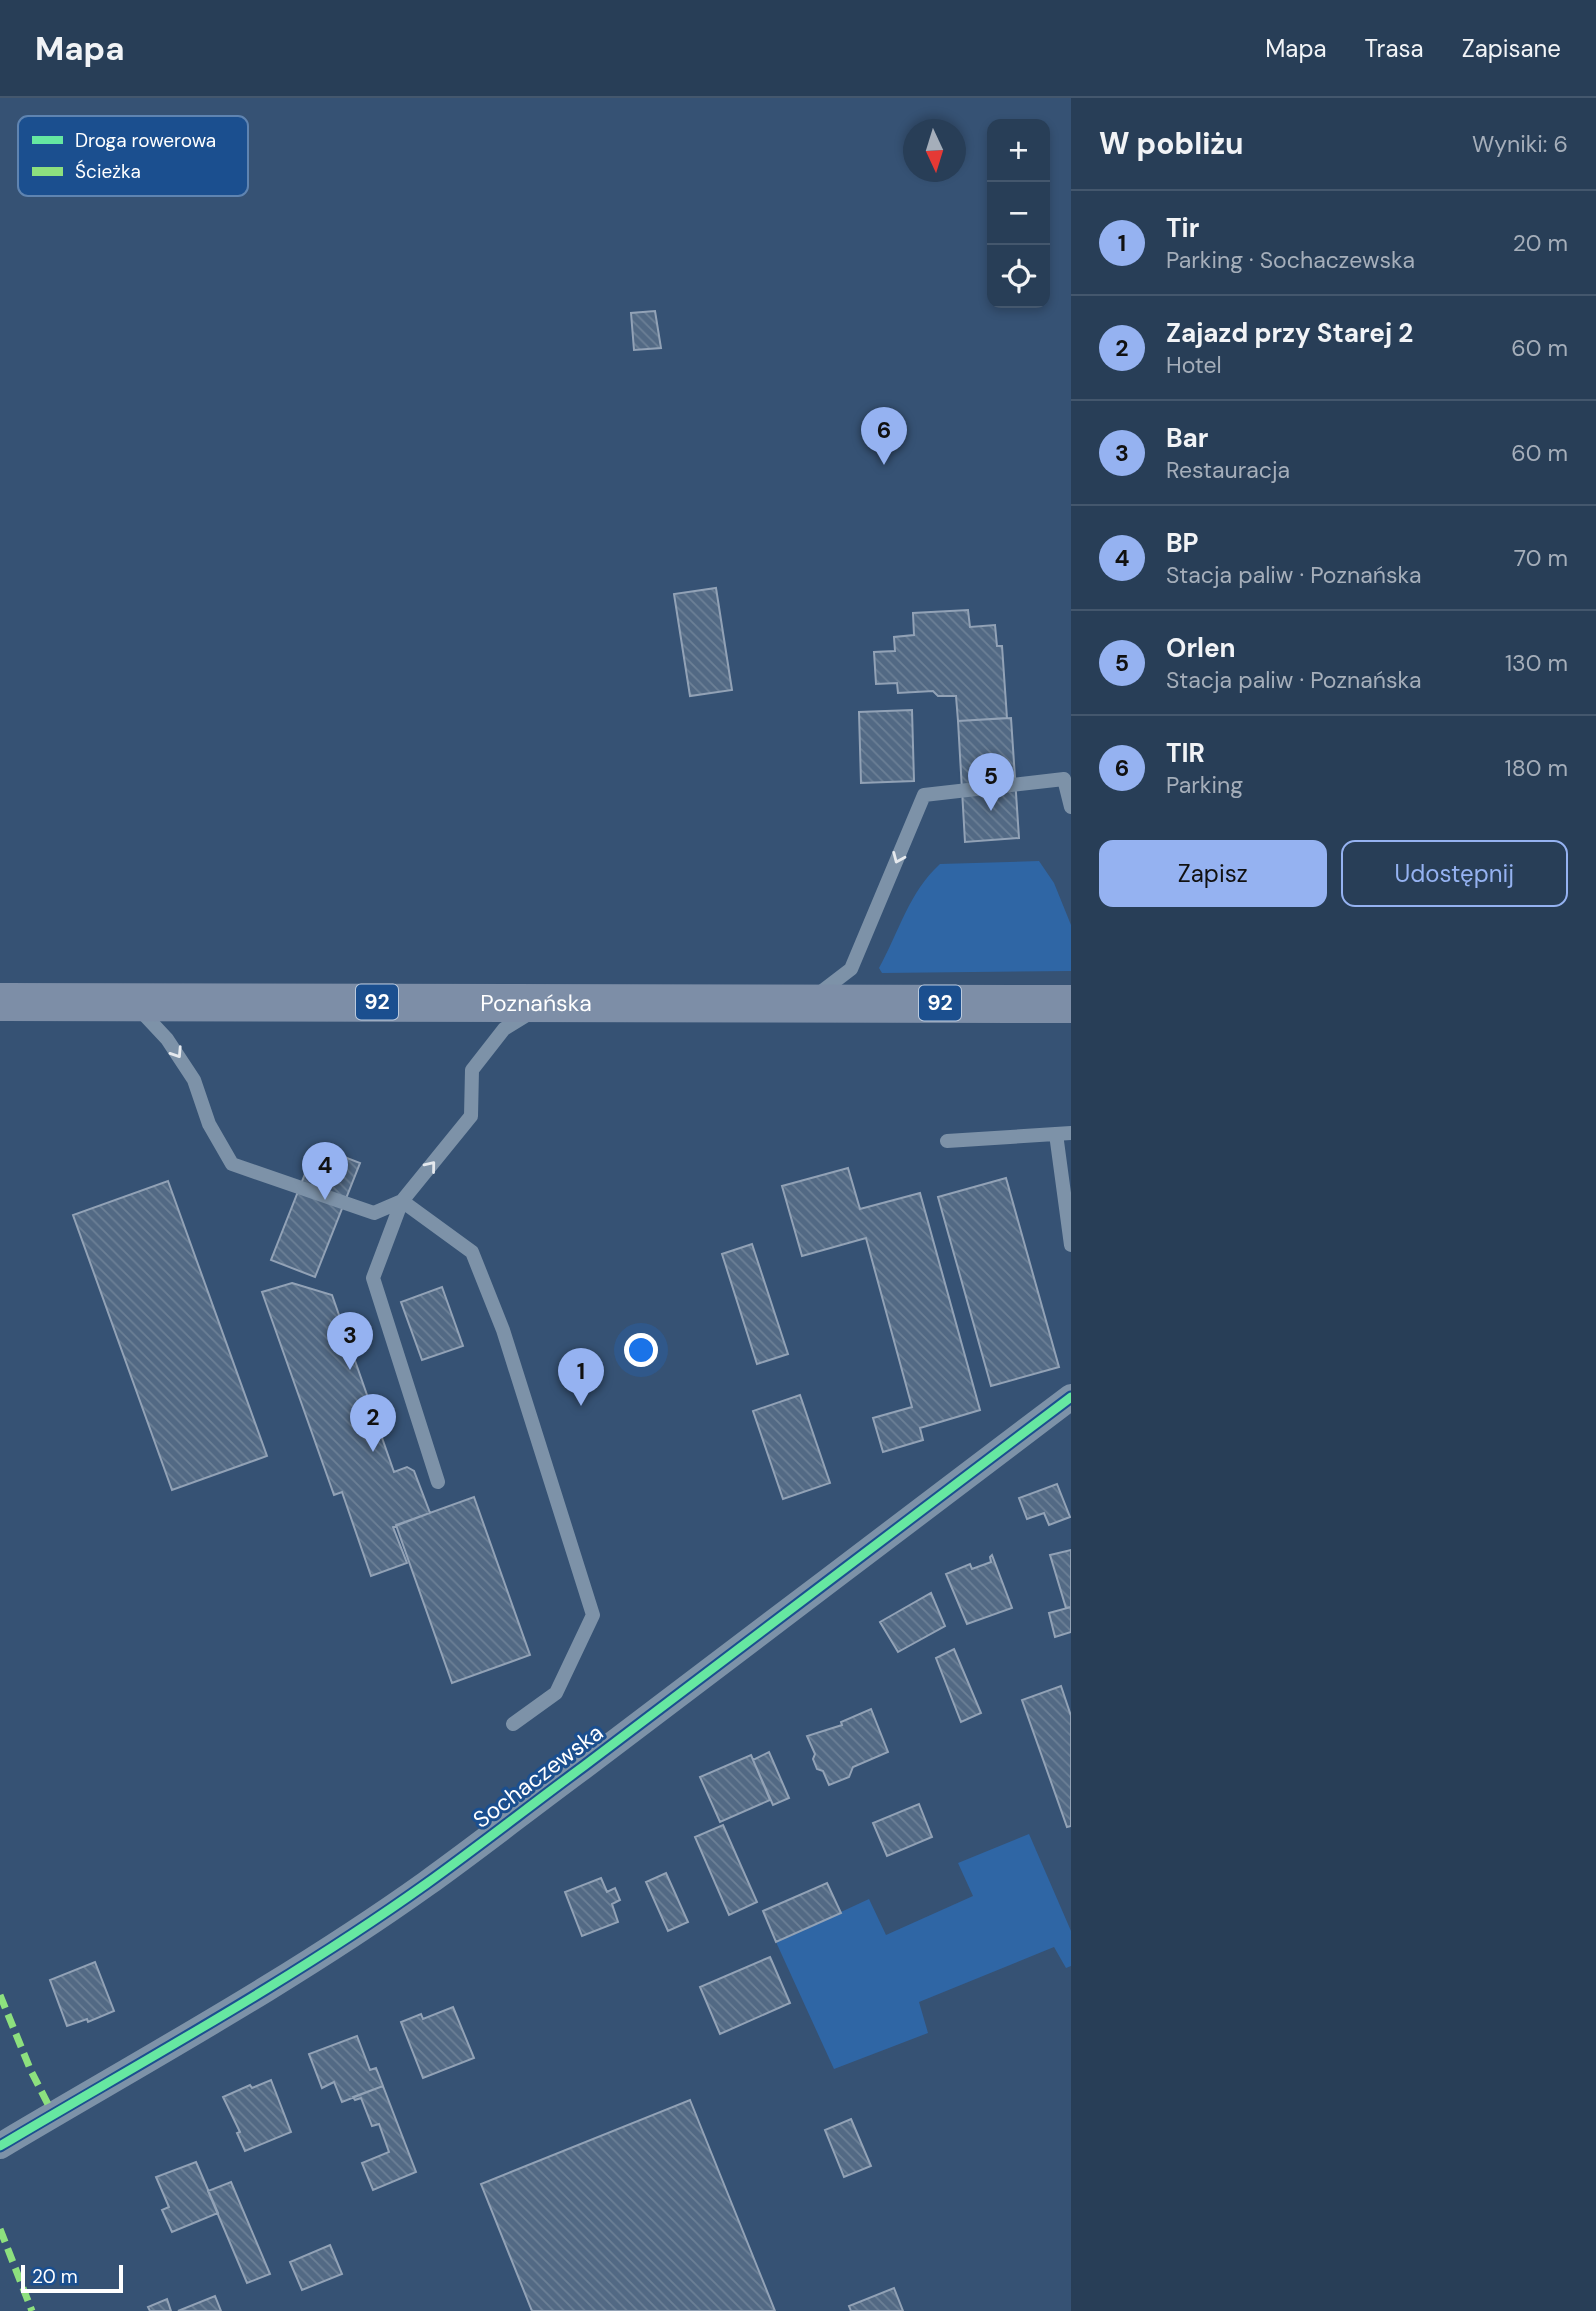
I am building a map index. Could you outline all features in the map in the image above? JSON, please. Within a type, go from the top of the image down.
[{"type":"main road","name":"Poznańska","points":[[0,1002],[1071,1004]]},
{"type":"street","name":"Sochaczewska","points":[[0,2146],[206,2025],[427,1884],[754,1639],[1071,1396]]},
{"type":"lane","points":[[808,1002],[851,969],[924,795],[1064,779],[1071,807]]},
{"type":"lane","points":[[132,1002],[167,1039],[194,1080],[209,1124],[232,1164],[373,1213],[402,1201]]},
{"type":"lane","points":[[438,1482],[373,1278],[402,1201],[471,1116],[472,1070],[504,1029],[549,1002]]},
{"type":"lane","points":[[947,1140],[1071,1133]]},
{"type":"lane","points":[[1056,1134],[1071,1245]]},
{"type":"lane","points":[[402,1201],[472,1252],[503,1330],[593,1615],[556,1693],[513,1724]]},
{"type":"shaded area","points":[[1039,861],[1054,883],[1071,925],[1071,971],[882,973],[879,968],[912,900],[940,864]]},
{"type":"shaded area","points":[[1029,1834],[1071,1931],[1071,1966],[1066,1968],[1054,1947],[919,2002],[928,2033],[834,2069],[776,1942],[869,1899],[886,1935],[973,1896],[958,1863]]},
{"type":"building","points":[[655,311],[661,348],[634,350],[631,313]]},
{"type":"building","points":[[716,588],[732,690],[690,696],[674,594]]},
{"type":"building","points":[[968,610],[970,627],[995,625],[997,646],[1002,646],[1007,718],[958,721],[956,696],[938,696],[933,691],[898,693],[897,683],[876,684],[874,652],[895,651],[894,637],[914,635],[913,613]]},
{"type":"building","points":[[912,710],[914,781],[861,783],[859,712]]},
{"type":"building","points":[[1011,718],[1019,838],[965,842],[958,721]]},
{"type":"building","points":[[316,1146],[360,1163],[315,1277],[271,1260]]},
{"type":"building","points":[[848,1168],[860,1209],[920,1193],[980,1410],[920,1428],[923,1440],[883,1452],[873,1418],[912,1407],[866,1238],[802,1256],[782,1186]]},
{"type":"building","points":[[1006,1178],[1059,1367],[991,1386],[938,1197]]},
{"type":"building","points":[[168,1181],[267,1456],[172,1490],[73,1215]]},
{"type":"building","points":[[752,1244],[788,1354],[757,1364],[722,1254]]},
{"type":"building","points":[[292,1283],[332,1295],[394,1472],[407,1467],[414,1471],[430,1513],[393,1527],[407,1563],[371,1576],[342,1492],[334,1495],[262,1292]]},
{"type":"building","points":[[442,1287],[463,1346],[422,1360],[401,1302]]},
{"type":"building","points":[[800,1395],[830,1483],[783,1499],[753,1411]]},
{"type":"building","points":[[1057,1484],[1070,1517],[1049,1525],[1044,1513],[1027,1519],[1019,1498]]},
{"type":"building","points":[[474,1497],[530,1655],[452,1683],[396,1525]]},
{"type":"building","points":[[1071,1550],[1071,1607],[1066,1608],[1050,1555]]},
{"type":"building","points":[[992,1555],[1012,1608],[967,1624],[946,1574],[970,1564],[972,1569],[991,1562]]},
{"type":"building","points":[[931,1593],[945,1626],[898,1652],[880,1622]]},
{"type":"building","points":[[1071,1607],[1071,1632],[1055,1637],[1049,1613]]},
{"type":"building","points":[[954,1649],[981,1713],[961,1722],[936,1658]]},
{"type":"building","points":[[1061,1686],[1071,1716],[1071,1826],[1067,1827],[1022,1700]]},
{"type":"building","points":[[871,1709],[888,1752],[853,1767],[849,1777],[829,1785],[823,1771],[817,1769],[813,1759],[815,1754],[807,1736],[842,1725],[841,1722]]},
{"type":"building","points":[[769,1752],[789,1798],[773,1805],[753,1760]]},
{"type":"building","points":[[751,1755],[770,1800],[720,1822],[700,1777]]},
{"type":"building","points":[[919,1804],[932,1837],[887,1856],[873,1823]]},
{"type":"building","points":[[723,1825],[757,1902],[729,1915],[695,1837]]},
{"type":"building","points":[[666,1873],[688,1922],[668,1931],[646,1882]]},
{"type":"building","points":[[601,1878],[607,1892],[615,1888],[620,1900],[612,1904],[618,1922],[582,1936],[565,1892]]},
{"type":"building","points":[[827,1883],[841,1913],[776,1942],[763,1911]]},
{"type":"building","points":[[770,1957],[790,2003],[720,2034],[700,1987]]},
{"type":"building","points":[[95,1962],[114,2011],[88,2022],[87,2019],[67,2026],[50,1980]]},
{"type":"building","points":[[453,2007],[474,2058],[423,2078],[401,2022],[421,2014],[423,2019]]},
{"type":"building","points":[[357,2036],[370,2070],[376,2068],[383,2086],[342,2102],[334,2082],[322,2088],[309,2054]]},
{"type":"building","points":[[271,2080],[291,2132],[245,2151],[237,2133],[240,2132],[223,2097],[250,2085],[252,2088]]},
{"type":"building","points":[[383,2086],[416,2172],[373,2190],[362,2163],[389,2152],[379,2124],[372,2126],[361,2098],[355,2100],[353,2097]]},
{"type":"building","points":[[690,2100],[775,2311],[532,2311],[481,2184]]},
{"type":"building","points":[[851,2119],[871,2166],[844,2177],[825,2130]]},
{"type":"building","points":[[196,2162],[218,2213],[172,2232],[162,2210],[169,2207],[156,2177]]},
{"type":"building","points":[[231,2182],[270,2274],[247,2283],[208,2191]]},
{"type":"building","points":[[330,2245],[342,2274],[302,2290],[290,2262]]},
{"type":"building","points":[[894,2288],[903,2311],[851,2311],[849,2306]]},
{"type":"building","points":[[215,2296],[221,2311],[178,2311]]},
{"type":"building","points":[[167,2299],[171,2311],[150,2311],[148,2307]]},
{"type":"marked path","points":[[0,1995],[31,2071],[53,2114]]},
{"type":"marked path","points":[[0,2229],[32,2311]]},
{"type":"cycle path","points":[[0,2146],[269,1987],[375,1920],[645,1720],[1071,1397]]},
{"type":"place","name":"TIR","points":[[884,465]]},
{"type":"place","name":"Orlen","points":[[991,811]]},
{"type":"place","name":"BP","points":[[325,1200]]},
{"type":"place","name":"Bar","points":[[350,1370]]},
{"type":"place","name":"Tir","points":[[581,1406]]},
{"type":"place","name":"Zajazd przy Starej 2","points":[[373,1452]]}]
